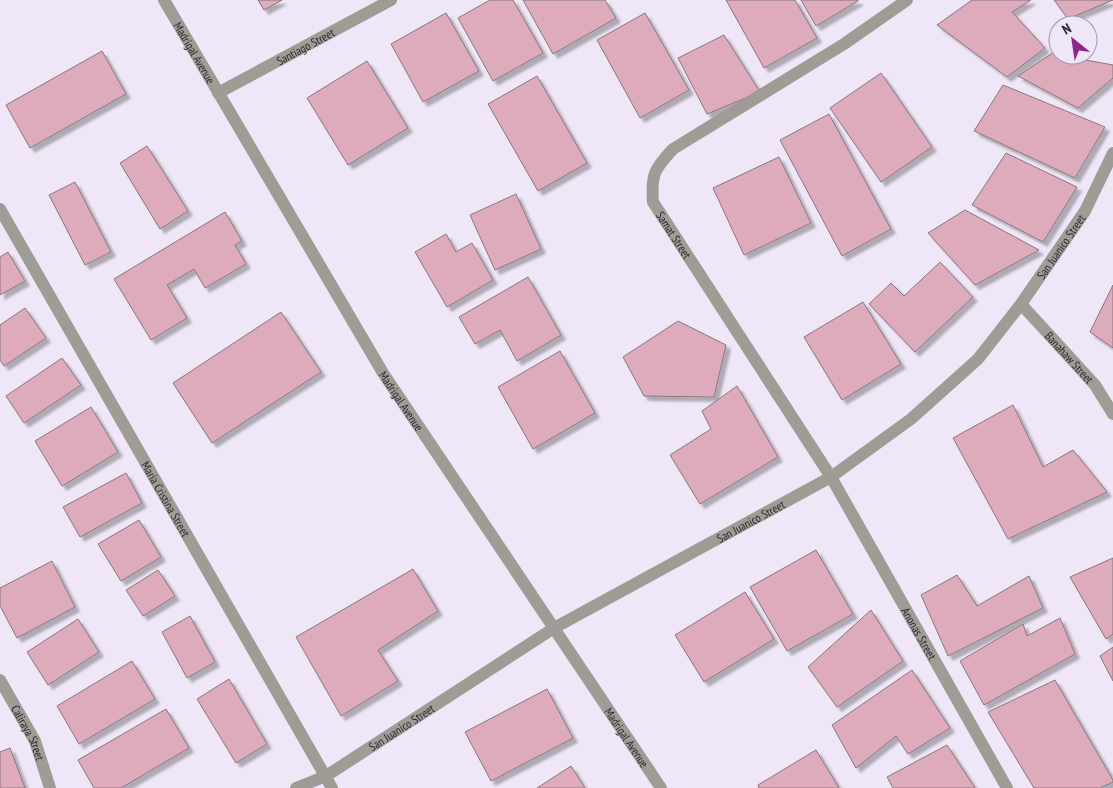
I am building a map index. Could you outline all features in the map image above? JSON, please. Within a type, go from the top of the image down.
[{"type":"street","name":"Madrigal Avenue","points":[[164,0],[383,373],[661,788]]},
{"type":"street","name":"Santiago Street","points":[[218,93],[391,0]]},
{"type":"street","name":"Samat Street","points":[[831,477],[653,202],[652,180],[660,163],[673,150],[844,44],[908,0]]},
{"type":"street","name":"San Juanico Street","points":[[296,788],[326,776],[554,628],[831,477],[912,419],[972,365],[1021,304],[1086,211],[1113,153]]},
{"type":"street","name":"Maria Cristina Street","points":[[0,209],[332,788]]},
{"type":"street","name":"Banahaw Street","points":[[1021,304],[1096,385],[1113,414]]},
{"type":"street","name":"Anonas Street","points":[[831,477],[1008,788]]},
{"type":"street","name":"Caliraya Street","points":[[0,680],[35,741],[50,788]]},
{"type":"building","points":[[258,0],[282,0],[264,10]]},
{"type":"building","points":[[490,0],[513,0],[543,53],[493,81],[458,18]]},
{"type":"building","points":[[523,0],[605,0],[616,18],[553,54]]},
{"type":"building","points":[[726,0],[795,0],[817,38],[764,68]]},
{"type":"building","points":[[801,0],[858,0],[858,1],[816,26]]},
{"type":"building","points":[[972,0],[1031,0],[1012,12],[1045,48],[1007,77],[937,25]]},
{"type":"building","points":[[1054,0],[1113,0],[1077,15],[1065,15]]},
{"type":"building","points":[[446,13],[479,71],[423,102],[391,44]]},
{"type":"building","points":[[645,13],[689,90],[640,118],[597,40]]},
{"type":"building","points":[[724,35],[760,92],[707,114],[678,58]]},
{"type":"building","points":[[102,51],[126,94],[30,148],[6,105]]},
{"type":"building","points":[[1048,56],[1048,65],[1098,65],[1098,62],[1113,65],[1113,78],[1078,108],[1018,76]]},
{"type":"building","points":[[367,61],[408,128],[348,165],[307,98]]},
{"type":"building","points":[[881,73],[932,147],[881,182],[830,108]]},
{"type":"building","points":[[537,76],[587,163],[538,191],[488,104]]},
{"type":"building","points":[[1003,85],[1105,127],[1075,178],[974,131]]},
{"type":"building","points":[[829,114],[891,229],[842,256],[780,140]]},
{"type":"building","points":[[147,146],[188,211],[160,229],[120,163]]},
{"type":"building","points":[[1006,153],[1077,187],[1043,242],[972,205]]},
{"type":"building","points":[[779,157],[811,223],[744,255],[713,188]]},
{"type":"building","points":[[75,182],[111,252],[85,265],[49,195]]},
{"type":"building","points":[[516,194],[541,249],[495,270],[470,215]]},
{"type":"building","points":[[965,210],[1039,250],[975,285],[928,233]]},
{"type":"building","points":[[225,212],[242,241],[235,245],[246,264],[205,288],[194,269],[167,285],[187,318],[151,340],[114,279]]},
{"type":"building","points":[[446,234],[456,252],[472,243],[493,280],[447,307],[415,252]]},
{"type":"building","points":[[8,252],[25,281],[0,295],[0,257]]},
{"type":"building","points":[[940,262],[973,297],[915,352],[869,304],[891,283],[904,296]]},
{"type":"building","points":[[528,277],[561,335],[517,361],[500,330],[475,344],[459,317]]},
{"type":"building","points":[[1113,285],[1113,348],[1090,332]]},
{"type":"building","points":[[863,302],[901,364],[842,400],[804,337]]},
{"type":"building","points":[[25,308],[46,338],[4,366],[0,360],[0,325]]},
{"type":"building","points":[[281,312],[321,372],[212,443],[173,383]]},
{"type":"building","points":[[678,321],[726,345],[714,397],[644,396],[623,357]]},
{"type":"building","points":[[560,351],[595,413],[533,449],[498,387]]},
{"type":"building","points":[[62,358],[81,385],[24,423],[6,396]]},
{"type":"building","points":[[737,386],[778,457],[700,504],[670,455],[711,429],[702,411]]},
{"type":"building","points":[[1013,405],[1043,467],[1073,450],[1107,492],[1008,539],[953,438]]},
{"type":"building","points":[[91,407],[118,452],[62,486],[35,441]]},
{"type":"building","points":[[126,473],[142,503],[80,537],[63,507]]},
{"type":"building","points":[[139,520],[161,557],[121,581],[98,544]]},
{"type":"building","points":[[816,550],[853,614],[787,651],[750,587]]},
{"type":"building","points":[[1113,558],[1113,634],[1106,639],[1070,577]]},
{"type":"building","points":[[52,561],[75,607],[17,638],[0,606],[0,588]]},
{"type":"building","points":[[413,569],[438,611],[378,650],[398,681],[341,716],[296,637]]},
{"type":"building","points":[[158,570],[175,596],[143,616],[126,590]]},
{"type":"building","points":[[957,575],[977,606],[1029,576],[1043,608],[948,656],[921,595]]},
{"type":"building","points":[[745,592],[774,639],[704,682],[675,635]]},
{"type":"building","points":[[871,610],[903,661],[837,707],[808,667]]},
{"type":"building","points":[[190,616],[215,662],[187,678],[162,632]]},
{"type":"building","points":[[1060,618],[1075,654],[984,705],[960,661],[1023,624],[1027,636]]},
{"type":"building","points":[[78,619],[99,652],[48,685],[27,652]]},
{"type":"building","points":[[1113,647],[1113,681],[1100,656]]},
{"type":"building","points":[[132,661],[155,699],[79,744],[57,706]]},
{"type":"building","points":[[912,670],[950,728],[908,754],[896,736],[856,768],[832,725]]},
{"type":"building","points":[[229,679],[267,744],[236,763],[197,699]]},
{"type":"building","points":[[1055,680],[1113,782],[1100,788],[1034,788],[988,712]]},
{"type":"building","points":[[547,689],[573,738],[491,781],[465,732]]},
{"type":"building","points":[[166,709],[189,748],[121,788],[94,788],[78,760]]},
{"type":"building","points":[[947,745],[975,788],[893,788],[887,777]]},
{"type":"building","points":[[10,748],[25,788],[0,788],[0,752]]},
{"type":"building","points":[[816,750],[839,788],[759,788],[758,785]]},
{"type":"building","points":[[571,766],[585,788],[537,788]]}]
